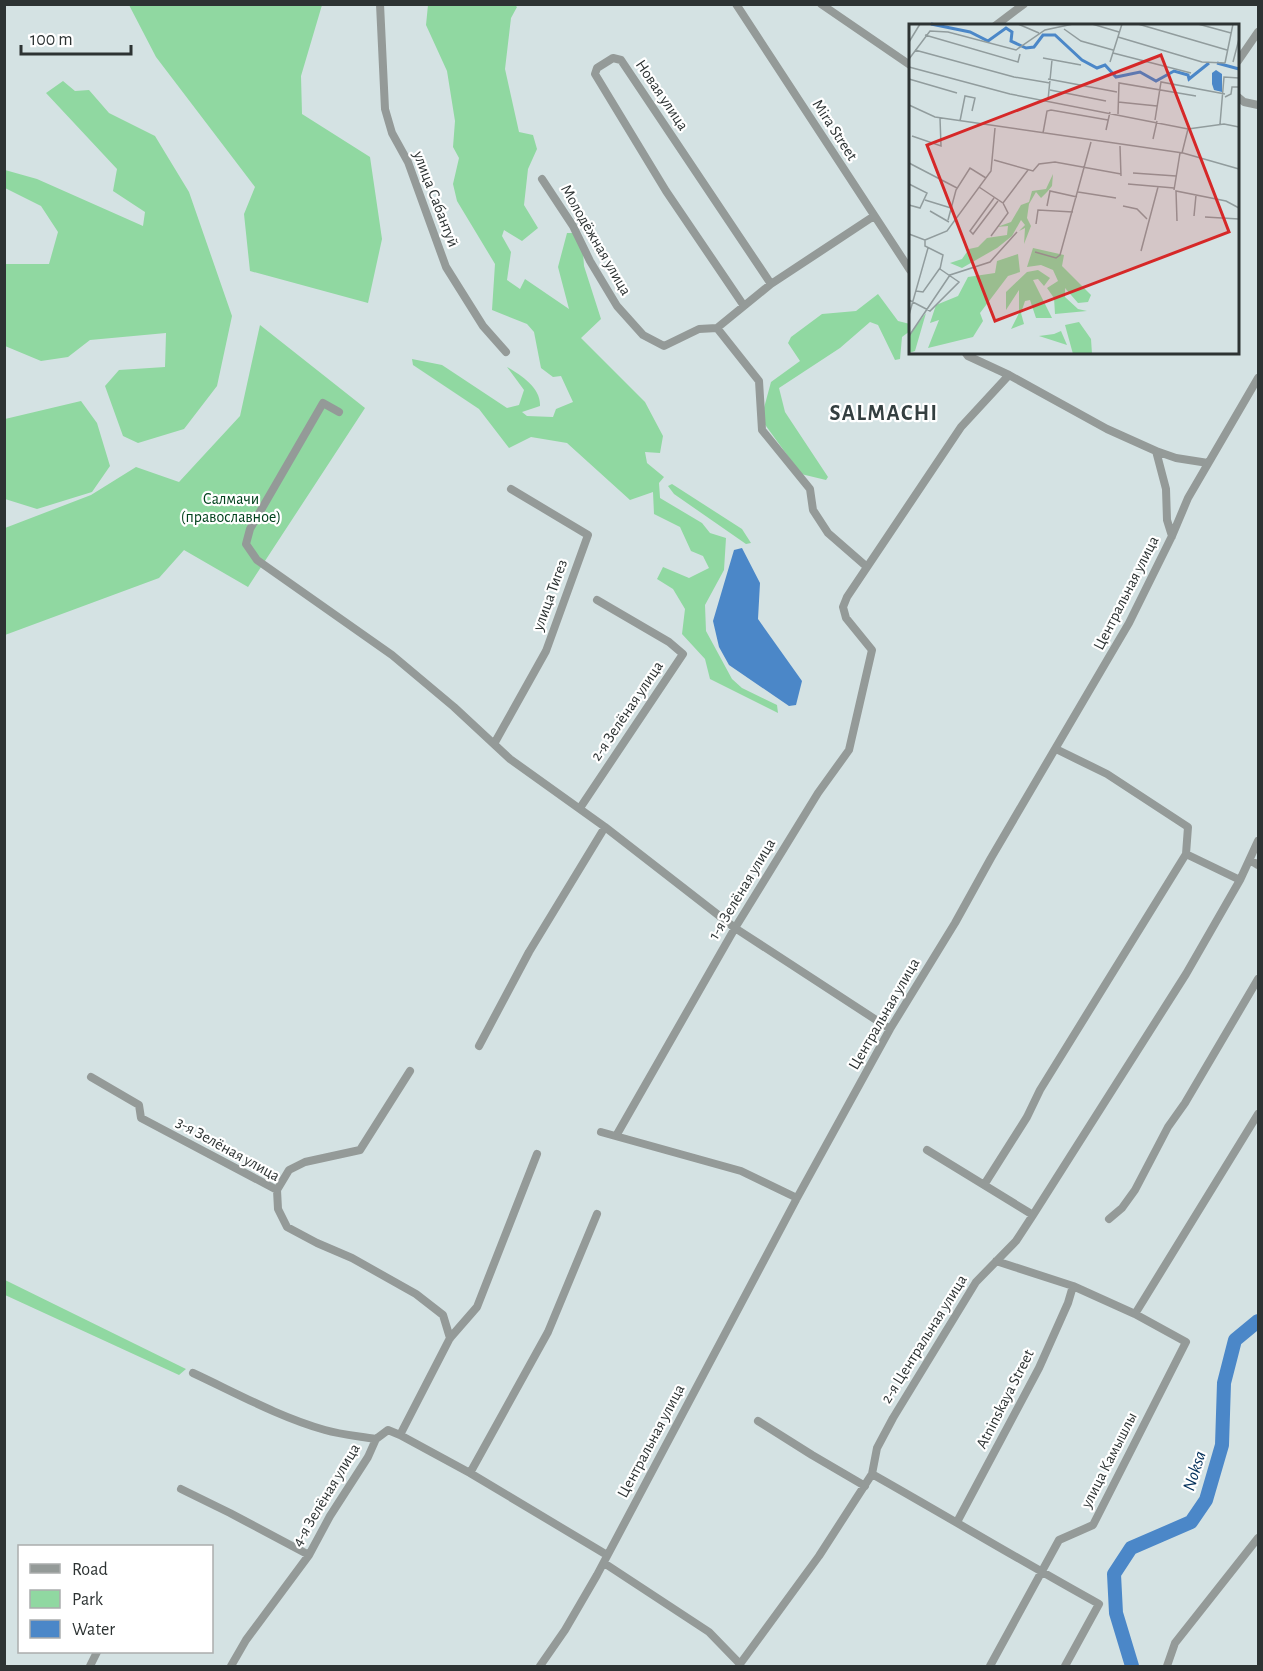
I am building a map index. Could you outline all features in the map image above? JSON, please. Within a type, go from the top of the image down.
[{"type":"street","name":"улица Сабантуй","points":[[380,4],[385,109],[392,133],[408,162],[446,267],[483,326],[506,352]]},
{"type":"street","name":"Mira Street","points":[[736,4],[909,268]]},
{"type":"street","points":[[821,4],[909,64]]},
{"type":"street","points":[[997,24],[1024,4]]},
{"type":"street","points":[[1239,60],[1258,32]]},
{"type":"street","name":"Новая улица","points":[[744,306],[666,191],[595,74],[597,68],[613,58],[621,60],[771,284]]},
{"type":"street","points":[[1239,98],[1244,102],[1258,105]]},
{"type":"street","name":"Молодёжная улица","points":[[542,179],[573,226],[590,261],[617,306],[643,335],[664,346],[699,329],[717,328],[771,284],[874,216]]},
{"type":"street","points":[[717,328],[759,381],[762,430],[810,489],[813,510],[828,533],[867,567],[961,427],[1009,375]]},
{"type":"street","points":[[967,354],[1107,429],[1156,452],[1208,463]]},
{"type":"street","name":"Центральная улица","points":[[540,1666],[565,1630],[606,1559],[797,1198],[890,1029],[955,923],[1129,623],[1188,498],[1258,378]]},
{"type":"street","points":[[339,412],[323,403],[250,529],[246,544],[256,560],[392,655],[454,707],[510,759],[580,808],[735,928],[890,1029]]},
{"type":"street","points":[[1156,452],[1166,489],[1167,520],[1172,536]]},
{"type":"street","name":"улица Тигез","points":[[494,744],[546,651],[588,535],[511,489]]},
{"type":"street","name":"1-я Зелёная улица","points":[[616,1136],[735,928],[818,793],[849,750],[872,650],[846,618],[843,607],[867,567]]},
{"type":"street","name":"2-я Зелёная улица","points":[[580,808],[683,654],[669,642],[597,600]]},
{"type":"street","points":[[984,1185],[1186,854],[1188,826],[1107,774],[1056,749]]},
{"type":"street","points":[[479,1046],[529,952],[605,827]]},
{"type":"street","name":"2-я Центральная улица","points":[[740,1665],[819,1556],[865,1486],[872,1474],[877,1448],[901,1402],[976,1282],[1016,1241],[1033,1215],[1186,974],[1240,880],[1258,841]]},
{"type":"street","points":[[1186,854],[1240,880]]},
{"type":"street","points":[[1250,860],[1258,865]]},
{"type":"street","points":[[1109,1219],[1122,1208],[1135,1190],[1168,1127],[1185,1103],[1258,979]]},
{"type":"street","points":[[277,1190],[289,1170],[305,1162],[360,1150],[410,1071]]},
{"type":"street","name":"3-я Зелёная улица","points":[[91,1077],[139,1105],[141,1118],[277,1190],[278,1209],[287,1227],[352,1258],[416,1294],[443,1315],[450,1338]]},
{"type":"street","points":[[996,1261],[1073,1286],[1135,1314],[1258,1114]]},
{"type":"street","points":[[602,1132],[741,1171],[797,1198]]},
{"type":"street","points":[[927,1150],[1033,1215]]},
{"type":"street","points":[[400,1435],[450,1338],[477,1307],[537,1154]]},
{"type":"street","points":[[470,1473],[548,1332],[597,1214]]},
{"type":"street","name":"Atninskaya Street","points":[[957,1522],[1040,1368],[1073,1286]]},
{"type":"street","name":"улица Камышлы","points":[[990,1666],[1059,1540],[1093,1525],[1186,1342],[1135,1314]]},
{"type":"street","name":"4-я Зелёная улица","points":[[193,1373],[308,1425],[328,1431],[376,1439],[368,1457],[330,1516],[309,1555],[246,1640],[231,1666]]},
{"type":"street","points":[[758,1421],[865,1486]]},
{"type":"street","points":[[376,1439],[388,1430],[470,1473],[606,1559],[709,1632],[740,1665]]},
{"type":"street","points":[[872,1474],[1099,1604],[1065,1666]]},
{"type":"street","points":[[181,1490],[309,1555]]},
{"type":"street","points":[[1167,1666],[1175,1643],[1258,1538]]},
{"type":"green space","points":[[129,5],[322,5],[301,76],[302,114],[370,157],[382,239],[368,303],[250,271],[244,214],[255,187],[156,57]]},
{"type":"green space","points":[[428,5],[515,5],[517,7],[511,18],[505,69],[519,132],[533,135],[537,149],[528,169],[524,205],[538,228],[522,241],[504,230],[502,236],[511,252],[507,280],[520,289],[525,279],[569,309],[558,267],[567,233],[577,233],[582,239],[584,266],[601,319],[581,338],[645,402],[663,436],[660,453],[645,452],[647,463],[664,477],[659,483],[660,498],[702,523],[710,533],[726,538],[724,570],[705,605],[706,631],[732,679],[742,688],[777,705],[778,713],[710,679],[705,659],[682,634],[685,609],[673,589],[657,579],[663,567],[689,578],[709,568],[703,556],[691,551],[680,527],[654,514],[653,492],[630,500],[567,443],[531,437],[509,448],[479,409],[413,365],[412,359],[442,365],[507,408],[519,405],[524,390],[507,367],[524,378],[537,393],[540,406],[522,412],[527,416],[553,417],[556,409],[573,402],[561,376],[553,377],[541,368],[534,332],[527,324],[492,310],[495,264],[457,201],[453,184],[459,158],[453,147],[455,121],[447,71],[426,25]]},
{"type":"green space","points":[[63,81],[75,91],[89,90],[109,113],[155,136],[189,192],[232,316],[217,386],[184,429],[138,443],[123,436],[105,386],[119,370],[165,367],[166,333],[90,340],[68,357],[41,361],[5,346],[5,264],[49,264],[58,232],[41,206],[5,188],[5,170],[37,179],[143,226],[145,212],[113,191],[117,169],[46,93]]},
{"type":"green space","points":[[878,294],[898,321],[909,324],[909,332],[902,337],[900,359],[895,360],[878,325],[870,322],[840,348],[779,388],[785,412],[828,477],[826,480],[801,474],[761,419],[771,382],[800,361],[788,343],[791,337],[822,314],[856,311]]},
{"type":"green space","name":"Салмачи (православное)","points":[[260,325],[365,408],[248,587],[184,550],[159,578],[5,635],[5,528],[91,495],[136,467],[179,482],[240,416]]},
{"type":"green space","points":[[81,401],[97,423],[110,466],[92,492],[37,509],[5,499],[5,419]]},
{"type":"green space","points":[[672,484],[742,529],[751,543],[746,544],[674,494],[668,486]]},
{"type":"green space","points":[[5,1280],[186,1369],[179,1375],[5,1295]]},
{"type":"water","points":[[742,548],[760,583],[758,619],[802,681],[796,705],[789,706],[729,665],[719,647],[713,621],[734,550]]},
{"type":"waterway","name":"Noksa","points":[[1132,1666],[1116,1613],[1114,1574],[1131,1548],[1191,1522],[1206,1500],[1222,1445],[1224,1383],[1235,1340],[1258,1321]]},
{"type":"district","name":"SALMACHI","points":[[884,413]]}]
